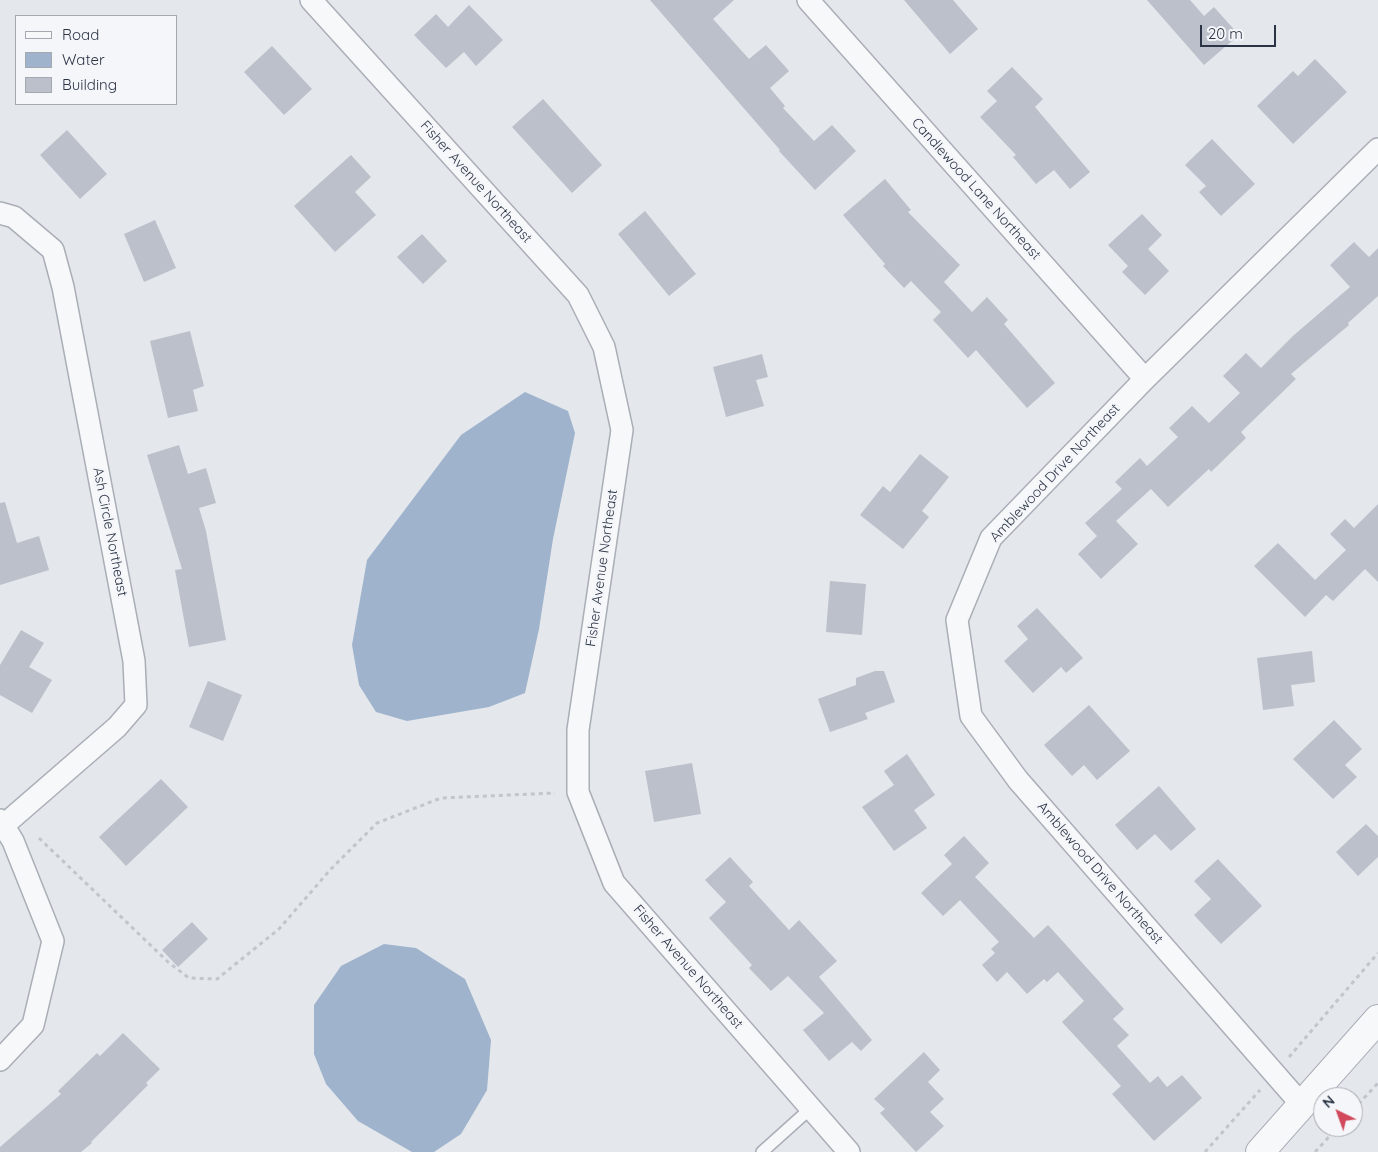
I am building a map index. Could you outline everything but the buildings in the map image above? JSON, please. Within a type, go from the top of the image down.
[{"type":"street","name":"Fisher Avenue Northeast","points":[[311,0],[578,295],[604,347],[622,430],[578,730],[578,792],[614,883],[849,1152]]},
{"type":"street","name":"Candlewood Lane Northeast","points":[[808,0],[1145,378]]},
{"type":"street","name":"Amblewood Drive Northeast","points":[[1302,1105],[1018,780],[971,716],[957,620],[991,538],[1145,378],[1378,149]]},
{"type":"street","name":"Ash Circle Northeast","points":[[0,213],[14,218],[53,250],[63,287],[134,661],[136,705],[117,727],[6,829]]},
{"type":"street","points":[[0,1060],[33,1025],[53,940],[6,829]]},
{"type":"street","points":[[1260,1152],[1378,1019]]},
{"type":"lane","points":[[762,1152],[811,1108]]},
{"type":"path","points":[[6,829],[33,832],[168,962],[189,978],[218,979],[279,928],[330,870],[377,823],[441,798],[578,792]]},
{"type":"path","points":[[1205,1152],[1378,953]]},
{"type":"path","points":[[1363,1099],[1378,1083]]},
{"type":"path","points":[[1315,1152],[1329,1137]]},
{"type":"water","points":[[525,392],[568,411],[575,433],[553,539],[539,629],[525,693],[489,707],[407,721],[376,712],[359,685],[352,645],[367,560],[461,435]]},
{"type":"water","points":[[384,944],[416,948],[465,979],[491,1040],[487,1090],[461,1134],[434,1152],[412,1152],[358,1121],[326,1084],[314,1054],[314,1005],[341,966]]}]
